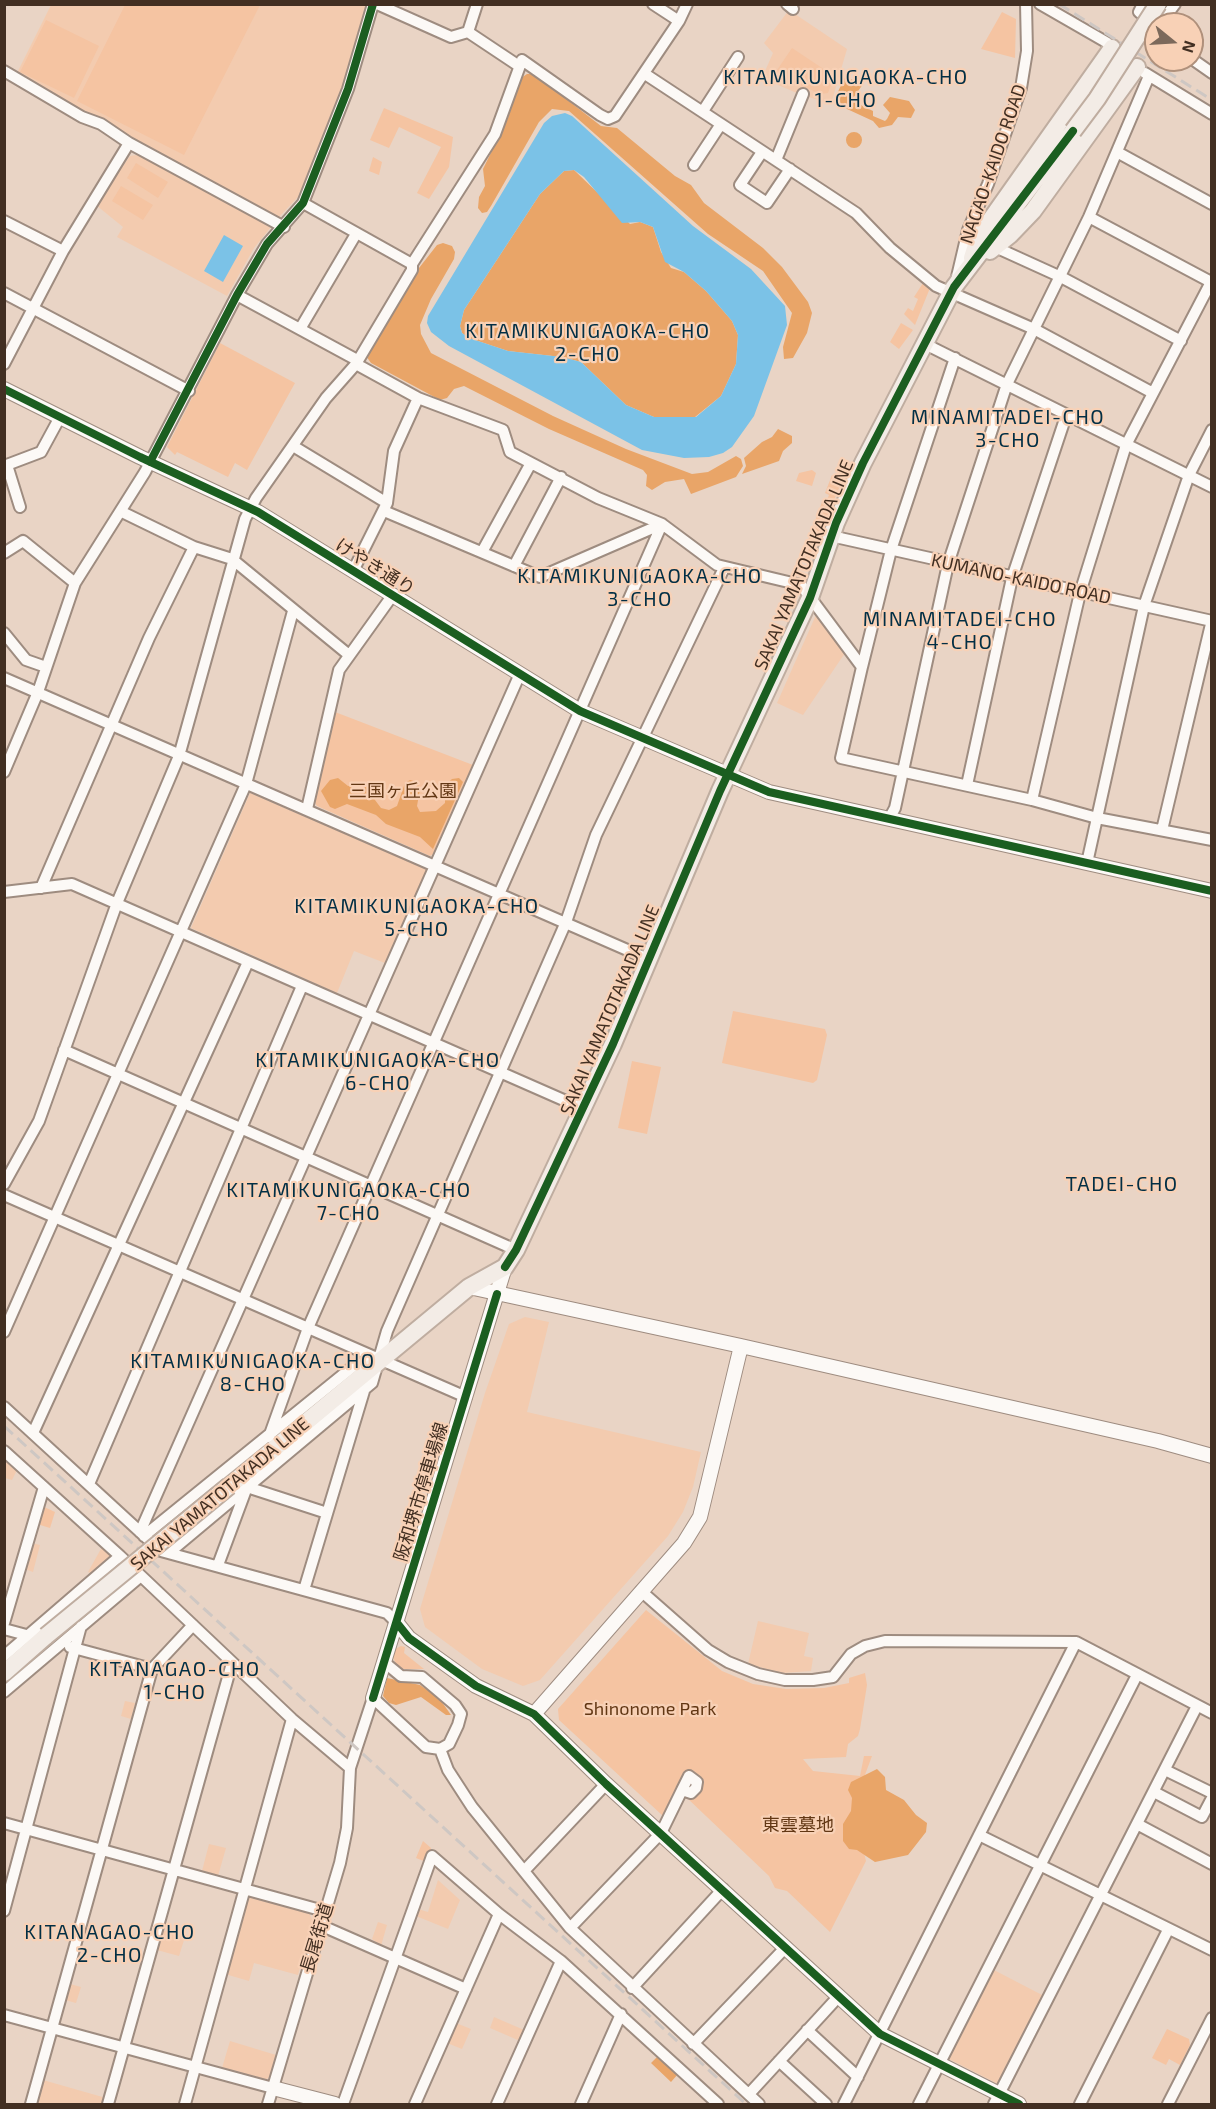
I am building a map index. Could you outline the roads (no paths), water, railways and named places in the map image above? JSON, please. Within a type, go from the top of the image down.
[{"type":"main road","name":"SAKAI YAMATOTAKADA LINE","points":[[4,1673],[469,1287],[505,1267],[516,1250],[584,1109],[728,774],[810,598],[846,498],[952,291],[1097,99],[1158,4]]},
{"type":"main road","points":[[966,273],[979,236],[1112,48]]},
{"type":"main road","points":[[977,258],[995,248],[1033,210],[1143,72]]},
{"type":"street","points":[[4,772],[38,692],[75,584],[122,512],[189,391],[237,295],[267,244],[284,227],[303,202],[348,89],[375,4],[451,37],[468,32]]},
{"type":"street","points":[[468,32],[477,4]]},
{"type":"street","points":[[652,4],[679,21]]},
{"type":"street","points":[[4,1184],[39,1121],[117,903],[178,756],[232,559],[250,508],[326,398],[357,362],[412,270],[412,264],[495,134],[522,60],[608,118],[615,116],[645,75],[687,4]]},
{"type":"street","name":"NAGAO-KAIDO ROAD","points":[[952,291],[968,230],[1010,125],[1021,88],[1027,51],[1026,4]]},
{"type":"street","points":[[1040,4],[1212,114]]},
{"type":"street","points":[[468,32],[519,66]]},
{"type":"street","points":[[703,111],[738,57]]},
{"type":"street","points":[[4,71],[82,117],[101,124],[129,143],[284,227]]},
{"type":"street","points":[[889,819],[895,808],[948,564],[1007,384],[1089,217],[1117,152],[1143,72]]},
{"type":"street","points":[[645,75],[856,213],[913,269],[952,291],[1034,329],[1153,393]]},
{"type":"street","points":[[776,160],[803,94]]},
{"type":"street","points":[[694,165],[722,124]]},
{"type":"street","points":[[4,364],[63,251],[129,143]]},
{"type":"street","points":[[762,152],[741,185],[767,203],[790,169]]},
{"type":"street","points":[[1117,152],[1212,204]]},
{"type":"street","points":[[303,202],[412,264]]},
{"type":"street","points":[[1032,800],[1080,593],[1126,445],[1181,341],[1207,301],[1211,281],[1089,217]]},
{"type":"street","points":[[4,221],[63,251]]},
{"type":"street","points":[[300,329],[356,234]]},
{"type":"street","points":[[995,248],[1061,277],[1181,341]]},
{"type":"street","points":[[4,293],[189,391]]},
{"type":"street","points":[[237,295],[418,398],[502,430],[506,433],[508,451],[598,498],[662,524],[724,568],[801,585],[862,668]]},
{"type":"street","points":[[925,344],[1212,487]]},
{"type":"street","points":[[955,358],[891,550],[841,758],[1032,800],[1098,818],[1212,840]]},
{"type":"street","name":"けやき通り","points":[[4,389],[150,462],[250,508],[519,676],[580,711],[643,740],[769,792],[1212,891]]},
{"type":"street","points":[[353,571],[386,507],[394,451],[418,398]]},
{"type":"street","points":[[967,785],[1012,578],[1066,416]]},
{"type":"street","points":[[20,507],[6,465],[41,452],[60,417]]},
{"type":"street","points":[[1087,863],[1144,606],[1189,475],[1212,430]]},
{"type":"street","points":[[293,446],[386,507],[540,577],[662,524]]},
{"type":"street","points":[[482,552],[531,463]]},
{"type":"street","points":[[514,566],[561,477]]},
{"type":"street","points":[[122,512],[194,547],[232,559],[349,655]]},
{"type":"street","points":[[269,1437],[308,1328],[662,524]]},
{"type":"street","name":"KUMANO-KAIDO ROAD","points":[[831,536],[948,564],[1211,620]]},
{"type":"street","points":[[4,553],[23,542],[75,584]]},
{"type":"street","points":[[41,888],[149,638],[194,547]]},
{"type":"street","points":[[170,1552],[372,1383],[387,1331],[566,922],[596,835],[724,568]]},
{"type":"street","points":[[307,809],[339,670],[392,596]]},
{"type":"street","points":[[4,1332],[183,933],[246,784],[293,611]]},
{"type":"street","points":[[1162,830],[1211,620]]},
{"type":"street","points":[[4,633],[26,660],[46,667]]},
{"type":"street","points":[[142,1534],[242,1299],[519,676]]},
{"type":"street","points":[[4,678],[178,756],[307,809],[648,959]]},
{"type":"street","points":[[4,892],[72,884],[584,1109]]},
{"type":"street","points":[[33,1433],[248,962]]},
{"type":"street","points":[[89,1484],[302,986]]},
{"type":"street","points":[[64,1050],[516,1250]]},
{"type":"street","points":[[4,1196],[466,1397]]},
{"type":"street","name":"阪和堺市停車場線","points":[[373,1698],[505,1267]]},
{"type":"street","points":[[469,1287],[741,1346],[1212,1456]]},
{"type":"street","points":[[534,1713],[684,1543],[700,1517],[741,1346]]},
{"type":"street","points":[[142,1534],[269,1437],[355,1365],[380,1360]]},
{"type":"street","points":[[304,1590],[364,1391]]},
{"type":"street","points":[[4,1407],[161,1551],[387,1613],[409,1638],[476,1686],[534,1713],[606,1784],[880,2034],[940,2065],[997,2100],[1019,2104]]},
{"type":"street","points":[[4,1451],[120,1556],[292,1719],[350,1768]]},
{"type":"street","points":[[248,1486],[327,1513]]},
{"type":"street","points":[[218,1565],[248,1486]]},
{"type":"street","points":[[4,1623],[44,1487]]},
{"type":"street","points":[[4,1692],[45,1638],[120,1556]]},
{"type":"street","points":[[4,1656],[45,1638],[81,1626],[141,1576]]},
{"type":"street","points":[[640,1591],[708,1650],[728,1662],[758,1674],[785,1680],[833,1677],[851,1654],[865,1646],[885,1641],[1076,1642],[1212,1713]]},
{"type":"street","points":[[32,2104],[100,1849],[152,1669],[193,1625]]},
{"type":"street","points":[[4,1911],[81,1626]]},
{"type":"street","points":[[4,1629],[45,1638],[152,1669]]},
{"type":"street","points":[[844,2104],[1076,1642]]},
{"type":"street","points":[[373,1698],[426,1747],[440,1749],[449,1744],[454,1735],[460,1714],[455,1705],[422,1677],[401,1676],[384,1662]]},
{"type":"street","points":[[108,2104],[232,1663]]},
{"type":"street","points":[[919,2104],[1137,1675]]},
{"type":"street","name":"長尾街道","points":[[268,2104],[340,1863],[347,1828],[350,1768],[373,1698]]},
{"type":"street","points":[[997,2100],[1197,1706]]},
{"type":"street","points":[[185,2104],[292,1719]]},
{"type":"street","points":[[440,1749],[448,1770],[472,1807],[570,1929],[759,2104]]},
{"type":"street","points":[[1165,1770],[1212,1793]]},
{"type":"street","points":[[524,1871],[606,1784]]},
{"type":"street","points":[[570,1929],[661,1833],[682,1790]]},
{"type":"street","points":[[1154,1792],[1202,1816],[1212,1798]]},
{"type":"street","points":[[4,1823],[324,1911]]},
{"type":"street","points":[[1137,1824],[1212,1864]]},
{"type":"street","points":[[979,1835],[1212,1950]]},
{"type":"street","points":[[343,2104],[432,1856],[499,1914],[561,1961],[718,2104]]},
{"type":"street","points":[[632,1988],[723,1889]]},
{"type":"street","points":[[415,2104],[499,1914]]},
{"type":"street","points":[[320,1925],[466,1989]]},
{"type":"street","points":[[1080,2104],[1168,1930]]},
{"type":"street","points":[[693,2044],[786,1947]]},
{"type":"street","points":[[497,2104],[561,1961]]},
{"type":"street","points":[[748,2094],[839,1996]]},
{"type":"street","points":[[581,2104],[621,2014]]},
{"type":"street","points":[[4,2015],[336,2104]]},
{"type":"street","points":[[1168,2104],[1212,2018]]},
{"type":"street","points":[[807,2030],[858,2077]]},
{"type":"street","points":[[779,2061],[826,2104]]},
{"type":"water","points":[[565,113],[572,116],[693,226],[751,269],[785,306],[787,325],[754,416],[732,447],[723,453],[709,457],[684,458],[642,450],[449,346],[431,332],[427,323],[428,316],[544,123],[552,116]],"holes":[[[574,170],[584,177],[622,223],[640,222],[653,227],[665,262],[684,272],[706,291],[732,321],[738,335],[736,364],[721,396],[696,417],[654,417],[626,405],[581,362],[562,357],[508,351],[469,338],[462,333],[460,326],[464,310],[540,194],[564,171]]]},
{"type":"water","points":[[224,235],[243,246],[223,282],[204,271]]},
{"type":"railway","points":[[1059,4],[1212,100]]},
{"type":"railway","points":[[4,1426],[746,2104]]},
{"type":"district","name":"KITAMIKUNIGAOKA-CHO 1-CHO","points":[[846,88]]},
{"type":"district","name":"KITAMIKUNIGAOKA-CHO 2-CHO","points":[[588,342]]},
{"type":"district","name":"MINAMITADEI-CHO 3-CHO","points":[[1008,428]]},
{"type":"district","name":"KITAMIKUNIGAOKA-CHO 3-CHO","points":[[640,588]]},
{"type":"district","name":"MINAMITADEI-CHO 4-CHO","points":[[960,630]]},
{"type":"district","name":"KITAMIKUNIGAOKA-CHO 5-CHO","points":[[417,918]]},
{"type":"district","name":"KITAMIKUNIGAOKA-CHO 6-CHO","points":[[378,1072]]},
{"type":"district","name":"TADEI-CHO","points":[[1122,1184]]},
{"type":"district","name":"KITAMIKUNIGAOKA-CHO 7-CHO","points":[[349,1202]]},
{"type":"district","name":"KITAMIKUNIGAOKA-CHO 8-CHO","points":[[253,1372]]},
{"type":"district","name":"KITANAGAO-CHO 1-CHO","points":[[175,1680]]},
{"type":"district","name":"KITANAGAO-CHO 2-CHO","points":[[110,1944]]},
{"type":"park label","name":"三国ヶ丘公園","points":[[403,791]]},
{"type":"park label","name":"Shinonome Park","points":[[650,1709]]},
{"type":"park label","name":"東雲墓地","points":[[798,1825]]}]
